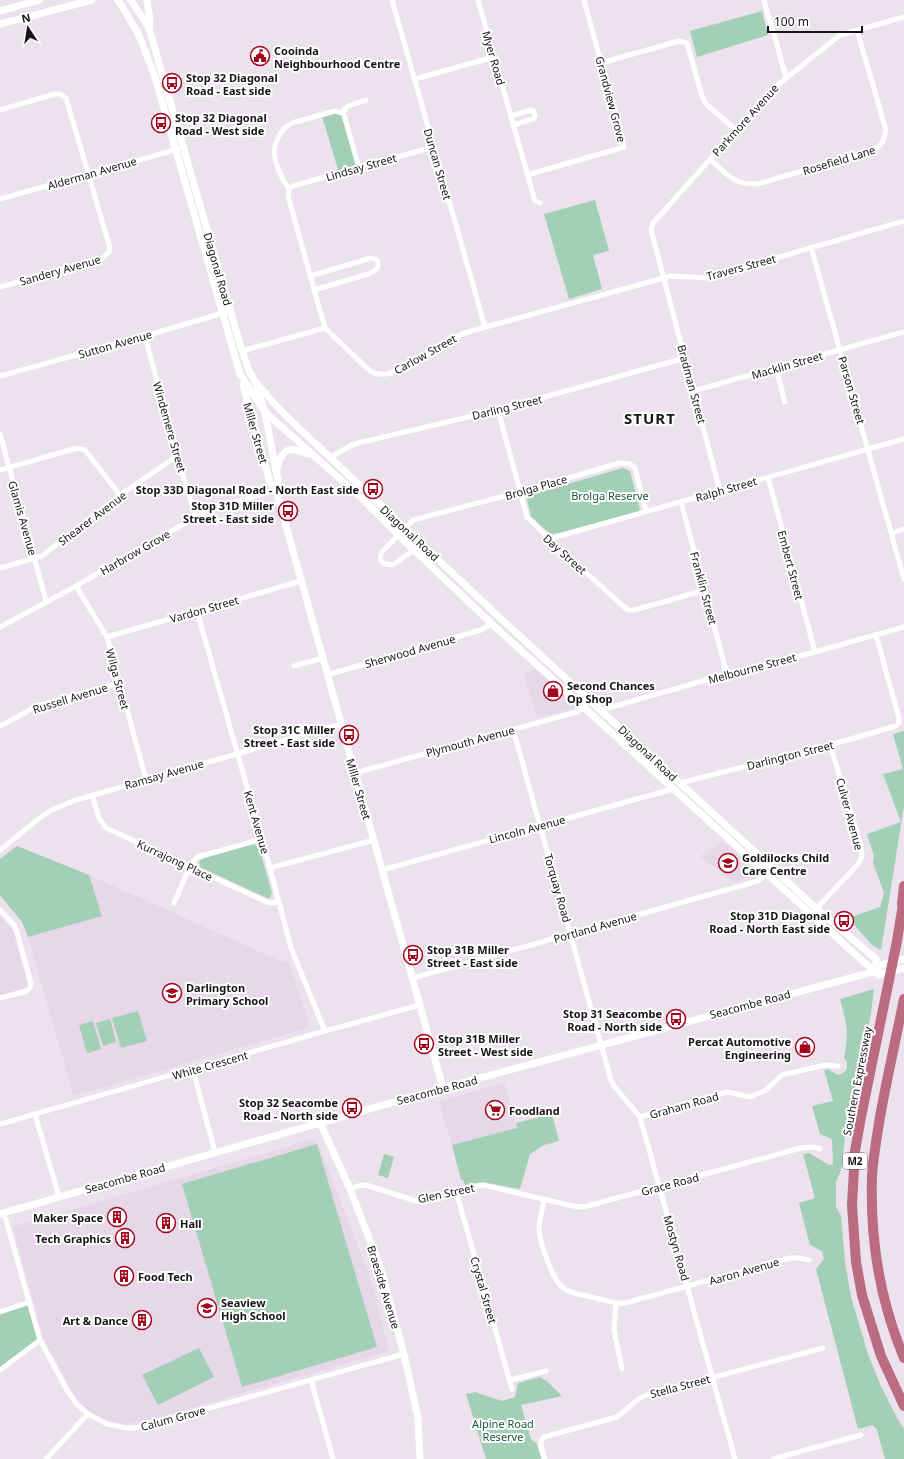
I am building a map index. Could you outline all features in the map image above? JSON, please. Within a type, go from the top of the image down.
[{"type":"highway","points":[[901,912],[904,886]]},
{"type":"highway","name":"Southern Expressway","points":[[904,898],[897,941],[860,1117],[855,1151],[852,1205],[856,1262],[862,1295],[881,1356],[904,1406]]},
{"type":"highway","name":"M2","points":[[904,998],[883,1100],[872,1176],[874,1236],[882,1289],[891,1323],[904,1358]]},
{"type":"main road","points":[[0,11],[40,0]]},
{"type":"main road","points":[[0,24],[92,0]]},
{"type":"main road","name":"Diagonal Road","points":[[118,0],[138,32],[151,67],[221,314],[240,374],[265,412],[367,503],[398,535],[492,624],[594,715],[767,875],[813,911]]},
{"type":"main road","name":"Diagonal Road","points":[[131,0],[149,28],[242,351],[249,371],[256,383],[276,406],[404,529],[773,869],[866,964],[878,970]]},
{"type":"main road","points":[[147,0],[150,20],[149,28]]},
{"type":"main road","name":"Miller Street","points":[[240,374],[270,482],[276,490],[443,1088]]},
{"type":"main road","name":"Miller Street","points":[[256,383],[265,412],[278,480],[276,490]]},
{"type":"main road","points":[[276,471],[282,454],[286,451],[300,451],[312,455]]},
{"type":"main road","points":[[324,466],[331,458]]},
{"type":"main road","points":[[492,624],[499,617]]},
{"type":"main road","points":[[594,715],[601,710]]},
{"type":"main road","points":[[673,789],[680,783]]},
{"type":"main road","name":"Seacombe Road","points":[[2,1213],[320,1122],[878,970],[904,959]]},
{"type":"main road","name":"Seacombe Road","points":[[878,970],[904,968]]},
{"type":"main road","name":"Braeside Avenue","points":[[320,1122],[350,1189],[380,1266],[404,1354],[418,1418],[420,1459]]},
{"type":"street","name":"Duncan Street","points":[[392,0],[485,327]]},
{"type":"street","name":"Myer Road","points":[[478,0],[527,175],[535,201],[540,204]]},
{"type":"street","name":"Grandview Grove","points":[[527,175],[624,147],[584,0]]},
{"type":"street","points":[[764,0],[786,77]]},
{"type":"street","name":"Parkmore Avenue","points":[[664,278],[651,230],[653,223],[775,86],[840,35],[904,17]]},
{"type":"street","name":"Rosefield Lane","points":[[710,160],[732,179],[745,185],[757,184],[872,151],[880,147],[885,139],[886,130],[857,30]]},
{"type":"street","points":[[601,63],[679,41],[687,43],[700,93],[706,104],[736,130]]},
{"type":"street","points":[[414,79],[494,57]]},
{"type":"street","points":[[0,110],[55,94],[64,96],[68,101],[89,174]]},
{"type":"street","points":[[342,113],[348,106],[366,100]]},
{"type":"street","points":[[511,116],[531,110],[536,116],[533,119],[513,125]]},
{"type":"street","points":[[242,351],[325,328],[288,196],[289,189],[281,177],[274,153],[275,145],[284,128],[288,124],[335,111],[342,113],[344,115],[359,168]]},
{"type":"street","name":"Alderman Avenue","points":[[0,199],[184,147]]},
{"type":"street","name":"Lindsay Street","points":[[289,189],[293,186],[433,147]]},
{"type":"street","name":"Sandery Avenue","points":[[0,287],[106,256],[110,248],[109,243],[89,174]]},
{"type":"street","name":"Travers Street","points":[[485,327],[671,276],[707,278],[904,221]]},
{"type":"street","name":"Parson Street","points":[[811,248],[904,579]]},
{"type":"street","points":[[310,276],[371,258],[377,260],[378,263],[378,267],[375,271],[368,274],[314,290]]},
{"type":"street","name":"Bradman Street","points":[[664,278],[720,491]]},
{"type":"street","name":"Sutton Avenue","points":[[0,376],[230,311]]},
{"type":"street","name":"Carlow Street","points":[[325,328],[370,371],[375,374],[383,375],[391,373],[462,334],[485,327]]},
{"type":"street","name":"Macklin Street","points":[[693,391],[904,332]]},
{"type":"street","name":"Windemere Street","points":[[145,336],[177,456],[196,517]]},
{"type":"street","name":"Darling Street","points":[[331,458],[354,444],[498,410],[684,358]]},
{"type":"street","points":[[776,368],[785,402]]},
{"type":"street","name":"Day Street","points":[[498,410],[527,517],[624,607],[629,610],[635,610],[705,590]]},
{"type":"street","name":"Glamis Avenue","points":[[0,434],[46,601]]},
{"type":"street","name":"Ralph Street","points":[[549,539],[904,439]]},
{"type":"street","points":[[0,470],[77,448],[84,450],[120,496]]},
{"type":"street","name":"Shearer Avenue","points":[[0,568],[42,556],[120,496],[177,456]]},
{"type":"street","name":"Brolga Place","points":[[398,535],[413,520],[520,492],[620,463],[630,464],[635,468],[646,511]]},
{"type":"street","name":"Embert Street","points":[[768,477],[815,652]]},
{"type":"street","name":"Harbrow Grove","points":[[0,627],[76,586],[196,517],[221,506],[276,490]]},
{"type":"street","name":"Franklin Street","points":[[681,502],[727,674]]},
{"type":"street","points":[[892,533],[904,529]]},
{"type":"street","name":"Diagonal Road","points":[[398,535],[380,552],[380,560],[385,564],[393,565],[414,550]]},
{"type":"street","name":"Vardon Street","points":[[107,637],[301,581]]},
{"type":"street","name":"Wilga Street","points":[[76,586],[107,637],[146,779]]},
{"type":"street","name":"Kent Avenue","points":[[197,611],[262,839],[291,948],[325,1031]]},
{"type":"street","name":"Sherwood Avenue","points":[[327,675],[481,630],[492,624]]},
{"type":"street","name":"Melbourne Street","points":[[601,710],[727,674],[815,652],[904,627]]},
{"type":"street","name":"Darlington Street","points":[[680,783],[830,745],[896,726],[899,722],[899,718],[876,635]]},
{"type":"street","points":[[294,666],[323,658]]},
{"type":"street","name":"Russell Avenue","points":[[0,726],[37,706],[119,683]]},
{"type":"street","name":"Plymouth Avenue","points":[[355,773],[578,712],[585,707]]},
{"type":"street","name":"Ramsay Avenue","points":[[0,850],[35,821],[52,810],[73,800],[341,724]]},
{"type":"street","name":"Torquay Road","points":[[513,729],[602,1046]]},
{"type":"street","name":"Culver Avenue","points":[[813,911],[859,863],[862,856],[861,844],[830,745]]},
{"type":"street","name":"Lincoln Avenue","points":[[382,870],[673,789]]},
{"type":"street","name":"Kurrajong Place","points":[[92,795],[99,818],[106,828],[267,902],[279,902]]},
{"type":"street","points":[[174,903],[194,860],[201,856],[262,839]]},
{"type":"street","points":[[270,868],[374,840]]},
{"type":"street","name":"Portland Avenue","points":[[413,978],[758,880],[767,875],[773,869]]},
{"type":"street","points":[[0,910],[14,925],[31,984],[30,988],[27,990],[0,998]]},
{"type":"street","name":"White Crescent","points":[[0,1124],[325,1031],[420,1006]]},
{"type":"street","name":"Mostyn Road","points":[[602,1046],[614,1086],[640,1117],[735,1459]]},
{"type":"street","name":"Graham Road","points":[[640,1117],[726,1092],[750,1097],[766,1090],[782,1076],[825,1065],[838,1066]]},
{"type":"street","points":[[193,1070],[215,1152]]},
{"type":"street","points":[[35,1114],[58,1197]]},
{"type":"street","name":"Grace Road","points":[[520,1193],[584,1207],[801,1148],[813,1147],[820,1149]]},
{"type":"street","name":"Glen Street","points":[[350,1189],[366,1185],[416,1201],[483,1185],[520,1193]]},
{"type":"street","name":"Crystal Street","points":[[456,1191],[512,1389]]},
{"type":"street","name":"Aaron Avenue","points":[[544,1199],[540,1220],[540,1235],[549,1264],[559,1285],[570,1292],[616,1303],[625,1303],[688,1287],[790,1258],[810,1260]]},
{"type":"street","name":"Calum Grove","points":[[2,1213],[30,1302],[40,1340],[67,1390],[76,1403],[88,1414],[107,1424],[116,1427],[136,1428],[404,1354]]},
{"type":"street","points":[[0,1312],[30,1302]]},
{"type":"street","points":[[616,1303],[614,1329],[622,1369]]},
{"type":"street","points":[[0,1370],[40,1340]]},
{"type":"street","name":"Stella Street","points":[[545,1459],[541,1445],[541,1440],[544,1437],[617,1417],[642,1396],[823,1348]]},
{"type":"street","points":[[510,1380],[546,1371]]},
{"type":"street","points":[[311,1380],[332,1459]]},
{"type":"street","points":[[46,1459],[88,1414]]},
{"type":"street","points":[[774,1459],[861,1435]]},
{"type":"shaded area","points":[[538,669],[577,704],[574,708],[537,718],[524,673]]},
{"type":"shaded area","name":"Goldilocks Child Care Centre","points":[[722,842],[754,870],[753,876],[734,882],[700,856]]},
{"type":"shaded area","name":"Darlington Primary School","points":[[89,875],[285,963],[289,962],[309,1024],[305,1029],[77,1095],[73,1093],[28,937],[102,916]]},
{"type":"shaded area","points":[[0,916],[13,931],[27,983],[23,989],[0,995]]},
{"type":"shaded area","points":[[504,1082],[517,1128],[452,1145],[439,1102]]},
{"type":"shaded area","name":"Seaview High School","points":[[313,1139],[317,1141],[371,1280],[389,1351],[142,1422],[123,1424],[105,1421],[90,1413],[71,1391],[43,1337],[13,1227]]},
{"type":"green space","points":[[762,11],[768,35],[697,57],[690,31]]},
{"type":"green space","points":[[335,112],[341,114],[343,117],[357,167],[339,173],[322,116]]},
{"type":"green space","points":[[595,200],[609,251],[593,255],[602,289],[569,299],[544,214]]},
{"type":"green space","name":"Brolga Reserve","points":[[623,468],[630,471],[640,509],[638,512],[554,534],[549,533],[531,516],[527,500],[530,495]]},
{"type":"green space","points":[[904,731],[904,806],[881,950],[872,945],[848,918],[880,907],[884,893],[873,863],[874,856],[867,834],[901,822],[883,774],[903,769],[893,734]]},
{"type":"green space","points":[[254,844],[259,847],[272,893],[270,898],[267,898],[200,867],[199,862],[202,859]]},
{"type":"green space","points":[[17,846],[89,875],[102,916],[28,937],[22,922],[0,895],[0,859]]},
{"type":"green space","points":[[874,989],[871,1014],[852,1105],[848,1113],[841,1170],[836,1182],[836,1206],[841,1216],[845,1262],[851,1297],[868,1354],[880,1384],[904,1429],[904,1459],[885,1459],[877,1430],[873,1425],[858,1429],[816,1269],[824,1259],[822,1251],[810,1245],[799,1203],[815,1198],[803,1154],[809,1153],[829,1165],[833,1164],[832,1139],[820,1134],[812,1106],[833,1101],[824,1070],[828,1069],[838,1075],[847,1069],[847,1062],[844,1058],[846,1028],[840,999]]},
{"type":"green space","points":[[138,1011],[147,1041],[121,1048],[112,1018]]},
{"type":"green space","points":[[110,1019],[116,1042],[103,1046],[96,1023]]},
{"type":"green space","points":[[93,1021],[101,1049],[87,1053],[79,1025]]},
{"type":"green space","points":[[552,1114],[559,1141],[544,1145],[530,1154],[520,1189],[482,1182],[465,1185],[463,1180],[461,1180],[452,1145],[517,1128],[516,1123]]},
{"type":"green space","points":[[317,1144],[377,1347],[242,1387],[182,1184]]},
{"type":"green space","points":[[384,1154],[394,1157],[388,1178],[378,1175]]},
{"type":"green space","points":[[28,1304],[38,1339],[0,1368],[0,1314]]},
{"type":"green space","points":[[199,1348],[214,1377],[158,1405],[142,1375]]},
{"type":"green space","name":"Alpine Road Reserve","points":[[540,1377],[548,1382],[562,1396],[521,1405],[531,1439],[537,1444],[541,1459],[486,1459],[466,1394],[475,1392],[502,1401],[515,1397],[518,1383]]},
{"type":"place","name":"Cooinda Neighbourhood Centre","points":[[260,56]]},
{"type":"place","name":"Stop 32 Diagonal Road - East side","points":[[172,83]]},
{"type":"place","name":"Stop 32 Diagonal Road - West side","points":[[161,123]]},
{"type":"place","name":"Stop 33D Diagonal Road - North East side","points":[[373,489]]},
{"type":"place","name":"Stop 31D Miller Street - East side","points":[[288,511]]},
{"type":"place","name":"Second Chances Op Shop","points":[[553,691]]},
{"type":"place","name":"Stop 31C Miller Street - East side","points":[[349,735]]},
{"type":"place","name":"Goldilocks Child Care Centre","points":[[728,863]]},
{"type":"place","name":"Stop 31D Diagonal Road - North East side","points":[[844,921]]},
{"type":"place","name":"Stop 31B Miller Street - East side","points":[[413,955]]},
{"type":"place","name":"Darlington Primary School","points":[[172,993]]},
{"type":"place","name":"Stop 31 Seacombe Road - North side","points":[[676,1019]]},
{"type":"place","name":"Stop 31B Miller Street - West side","points":[[424,1044]]},
{"type":"place","name":"Percat Automotive Engineering","points":[[805,1047]]},
{"type":"place","name":"Stop 32 Seacombe Road - North side","points":[[352,1108]]},
{"type":"place","name":"Foodland","points":[[495,1110]]},
{"type":"place","name":"Maker Space","points":[[117,1217]]},
{"type":"place","name":"Hall","points":[[166,1223]]},
{"type":"place","name":"Tech Graphics","points":[[125,1238]]},
{"type":"place","name":"Food Tech","points":[[124,1276]]},
{"type":"place","name":"Seaview High School","points":[[207,1308]]},
{"type":"place","name":"Art & Dance","points":[[142,1320]]},
{"type":"district","name":"STURT","points":[[650,418]]}]
